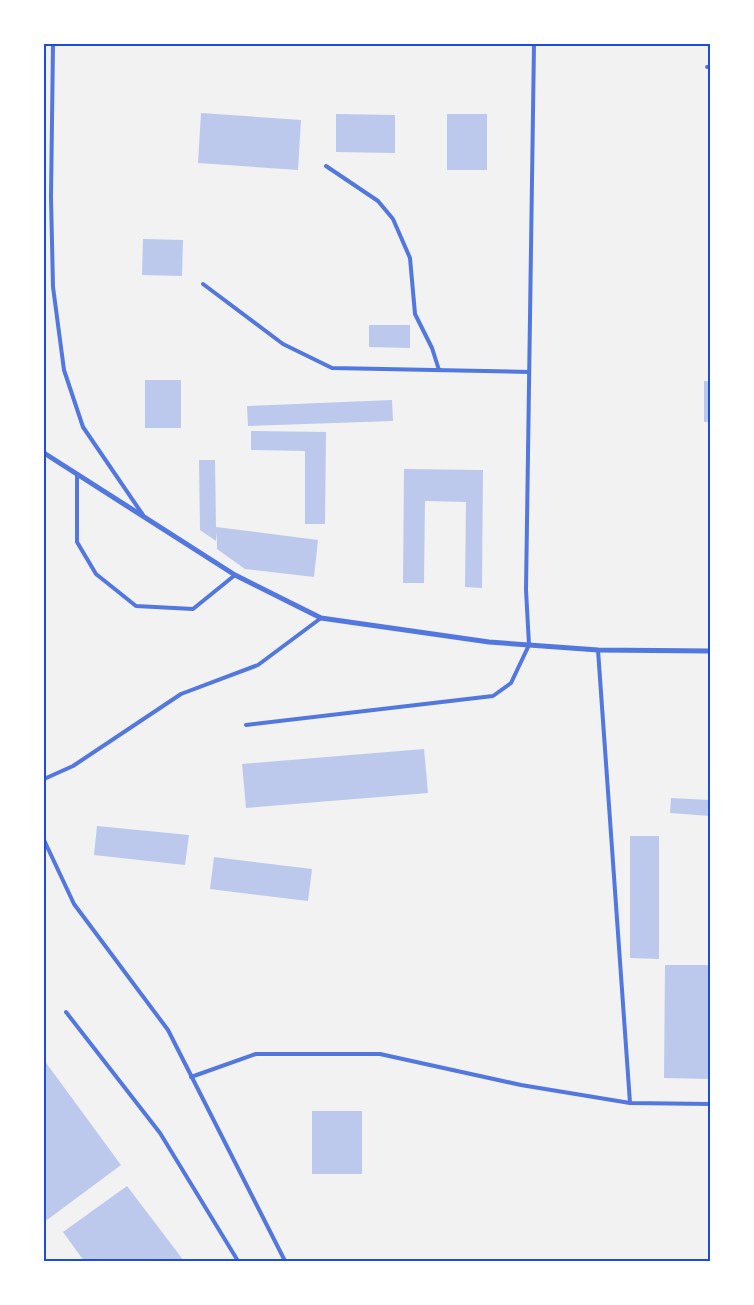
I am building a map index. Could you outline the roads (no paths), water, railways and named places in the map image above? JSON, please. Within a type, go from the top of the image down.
[{"type":"street","points":[[44,453],[235,575],[320,618],[386,629],[529,645],[598,650],[710,651]]},
{"type":"lane","points":[[53,44],[51,197],[53,277],[64,370],[83,427],[145,517]]},
{"type":"lane","points":[[246,726],[493,696],[511,683],[529,645],[526,590],[534,44]]},
{"type":"lane","points":[[326,166],[378,201],[393,218],[410,258],[415,314],[432,348],[439,370]]},
{"type":"lane","points":[[204,284],[283,344],[332,368],[530,372]]},
{"type":"lane","points":[[76,474],[77,542],[96,574],[136,606],[193,609],[235,575]]},
{"type":"lane","points":[[44,779],[73,766],[181,694],[258,665],[320,618]]},
{"type":"lane","points":[[598,650],[630,1103]]},
{"type":"lane","points":[[44,840],[74,904],[168,1030],[284,1261]]},
{"type":"lane","points":[[66,1012],[160,1133],[238,1261]]},
{"type":"lane","points":[[191,1077],[256,1054],[380,1054],[521,1085],[630,1103],[710,1104]]}]
